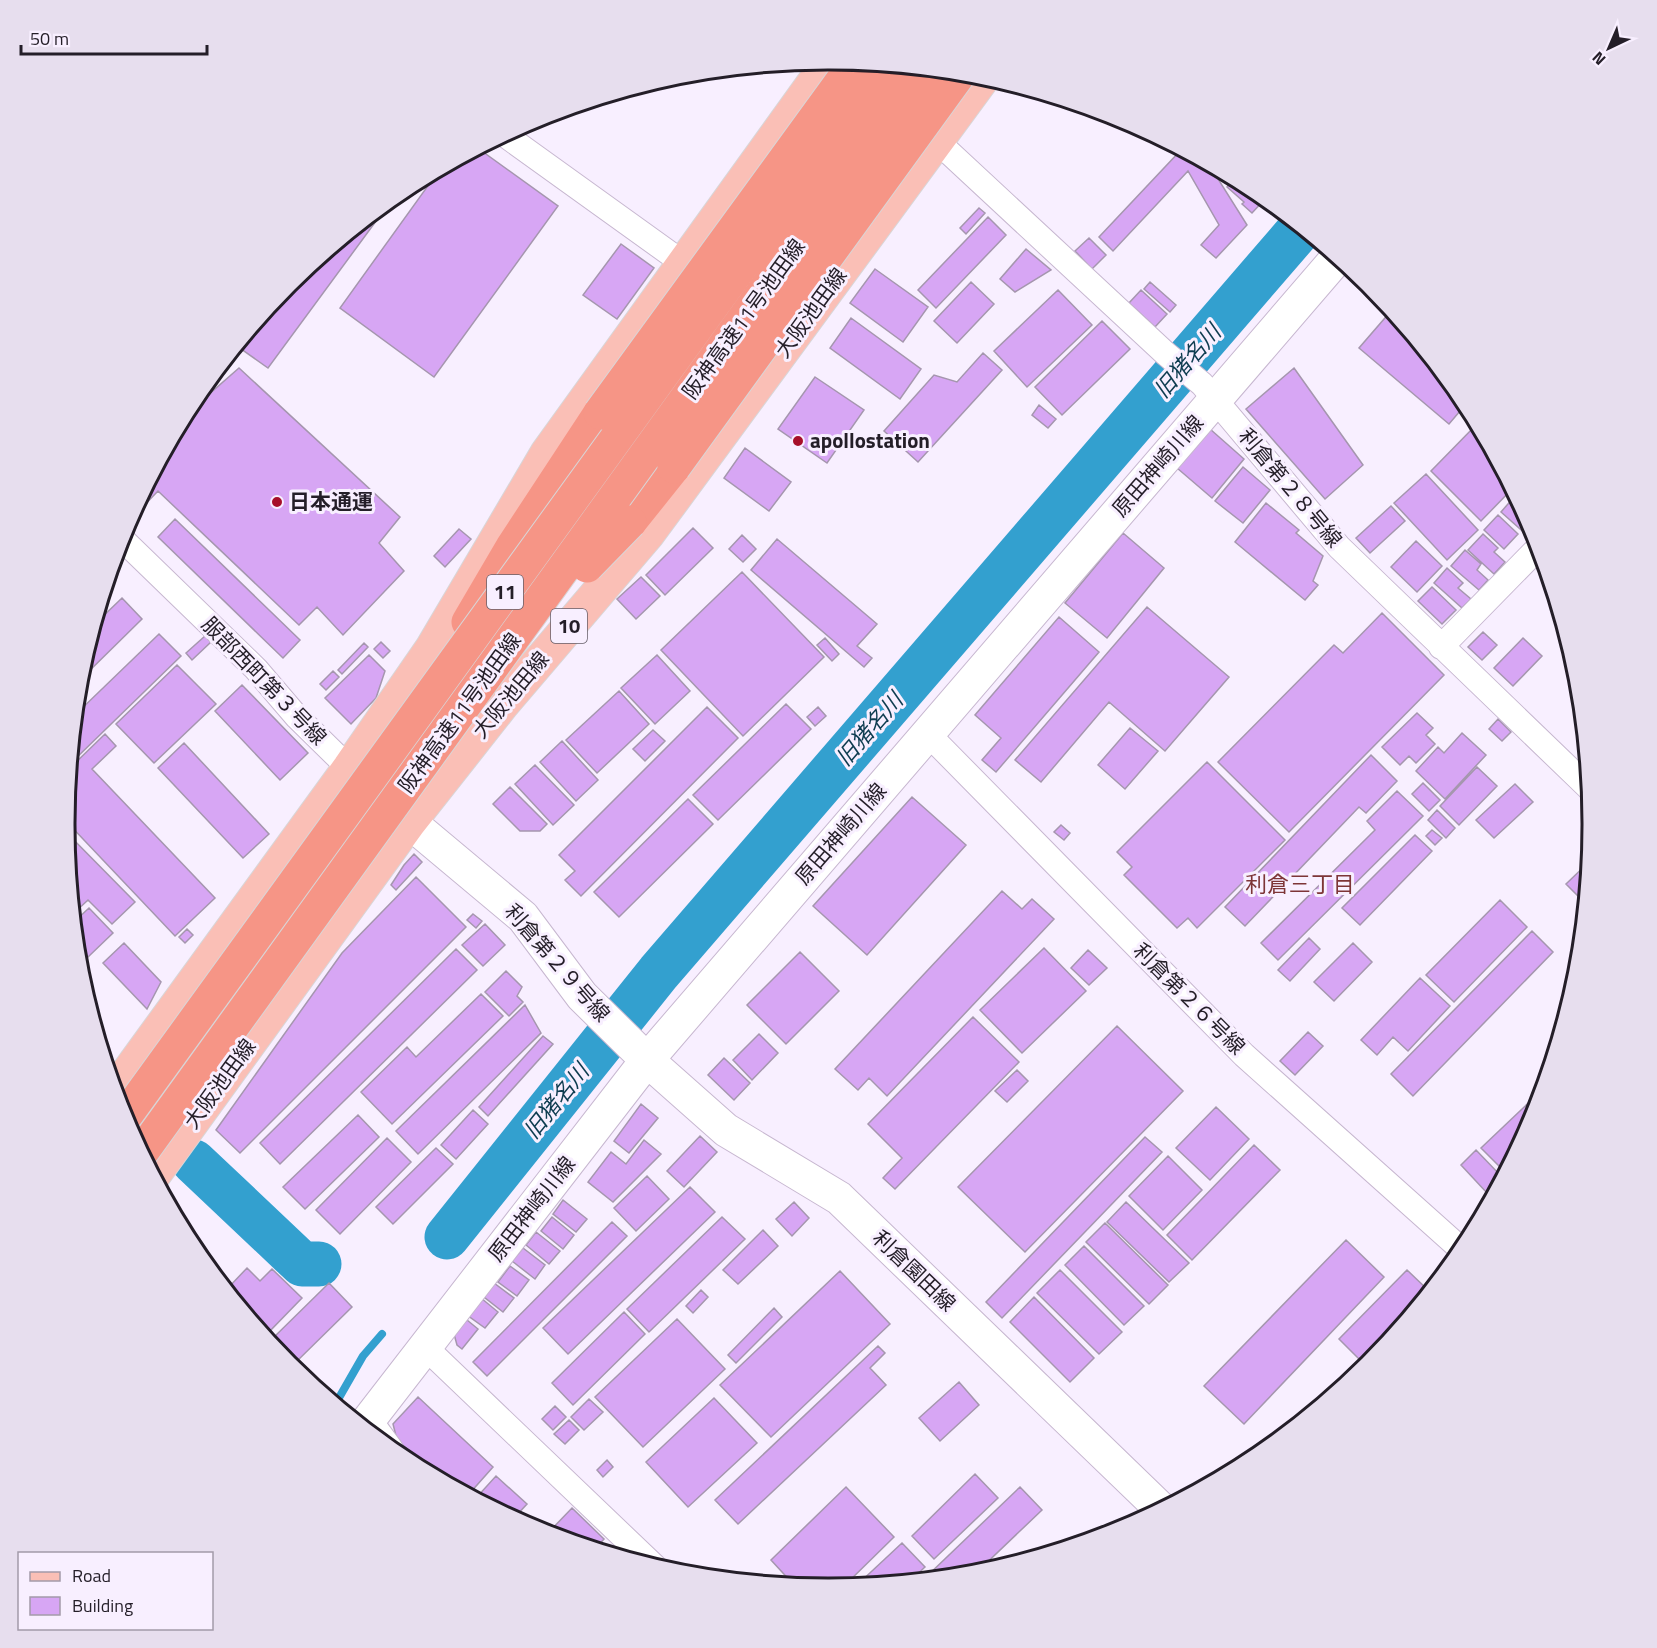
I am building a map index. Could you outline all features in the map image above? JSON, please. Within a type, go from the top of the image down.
[{"type":"highway","name":"11","points":[[407,728],[512,547],[600,413],[849,71]]},
{"type":"highway","name":"阪神高速11号池田線","points":[[131,1109],[881,72]]},
{"type":"highway","name":"阪神高速11号池田線","points":[[147,1145],[919,76]]},
{"type":"highway","name":"11","points":[[371,836],[583,570],[636,515],[674,467],[954,81]]},
{"type":"main road","points":[[121,1082],[349,768],[432,648],[548,453],[823,70]]},
{"type":"main road","name":"大阪池田線","points":[[159,1168],[409,823],[502,705],[648,534],[978,85]]},
{"type":"street","name":"利倉第２８号線","points":[[860,71],[1208,392],[1339,547],[1580,780]]},
{"type":"street","points":[[512,140],[683,263]]},
{"type":"street","name":"原田神崎川線","points":[[368,1420],[425,1347],[638,1052],[928,734],[1208,392],[1332,263]]},
{"type":"street","name":"服部西町第３号線","points":[[129,545],[256,669],[297,717],[409,823]]},
{"type":"street","points":[[1442,647],[1532,554]]},
{"type":"street","name":"利倉第２６号線","points":[[928,734],[1244,1055],[1455,1243]]},
{"type":"street","name":"利倉第２９号線","points":[[409,823],[523,917],[582,996],[638,1052]]},
{"type":"street","name":"利倉園田線","points":[[638,1052],[726,1130],[839,1198],[1155,1503]]},
{"type":"street","points":[[425,1347],[641,1554]]},
{"type":"building","points":[[485,153],[558,206],[434,377],[340,308],[428,186]]},
{"type":"building","points":[[1176,155],[1218,179],[1247,225],[1216,258],[1201,245],[1219,225],[1188,171],[1113,251],[1099,237]]},
{"type":"building","points":[[1228,185],[1259,206],[1252,213],[1242,204],[1244,202],[1227,187]]},
{"type":"building","points":[[979,208],[985,213],[966,234],[960,228]]},
{"type":"building","points":[[988,217],[1006,235],[936,308],[918,290]]},
{"type":"building","points":[[375,222],[268,368],[243,350],[296,291],[332,257]]},
{"type":"building","points":[[1089,238],[1106,255],[1092,269],[1075,251]]},
{"type":"building","points":[[621,244],[654,268],[617,319],[583,295]]},
{"type":"building","points":[[1026,249],[1051,270],[1015,292],[1000,279]]},
{"type":"building","points":[[875,269],[928,307],[903,342],[850,303]]},
{"type":"building","points":[[971,282],[994,304],[957,343],[934,321]]},
{"type":"building","points":[[1150,282],[1176,305],[1170,312],[1144,289]]},
{"type":"building","points":[[1058,290],[1092,325],[1027,387],[994,351]]},
{"type":"building","points":[[1141,290],[1167,314],[1155,327],[1129,303]]},
{"type":"building","points":[[1386,317],[1426,365],[1459,412],[1449,424],[1359,348]]},
{"type":"building","points":[[851,318],[921,369],[900,399],[830,348]]},
{"type":"building","points":[[1102,321],[1130,349],[1062,415],[1035,387]]},
{"type":"building","points":[[983,353],[1002,370],[918,462],[884,431],[934,375],[957,382]]},
{"type":"building","name":"日本通運","points":[[239,368],[400,517],[379,543],[404,571],[343,635],[317,607],[299,625],[158,491],[148,501],[176,447],[211,392]]},
{"type":"building","points":[[1294,368],[1363,465],[1325,499],[1246,409]]},
{"type":"building","points":[[815,377],[864,410],[827,463],[778,429]]},
{"type":"building","points":[[1039,405],[1056,419],[1048,428],[1032,415]]},
{"type":"building","points":[[1210,429],[1244,459],[1212,498],[1177,468]]},
{"type":"building","points":[[1471,430],[1506,495],[1481,521],[1431,471]]},
{"type":"building","points":[[745,448],[791,482],[769,511],[724,478]]},
{"type":"building","points":[[1243,467],[1270,490],[1243,523],[1215,501]]},
{"type":"building","points":[[1426,474],[1478,530],[1447,560],[1394,503]]},
{"type":"building","points":[[1509,502],[1523,532],[1501,512]]},
{"type":"building","points":[[1266,503],[1299,530],[1296,533],[1323,556],[1313,581],[1318,585],[1305,600],[1235,542]]},
{"type":"building","points":[[1391,506],[1405,521],[1370,553],[1356,538]]},
{"type":"building","points":[[1498,515],[1518,534],[1504,549],[1484,530]]},
{"type":"building","points":[[175,519],[300,640],[283,658],[158,537]]},
{"type":"building","points":[[693,528],[713,548],[665,595],[646,575]]},
{"type":"building","points":[[459,529],[471,539],[445,567],[434,556]]},
{"type":"building","points":[[1123,533],[1164,568],[1107,638],[1065,603]]},
{"type":"building","points":[[1483,534],[1498,548],[1494,552],[1505,562],[1494,574],[1468,550]]},
{"type":"building","points":[[742,535],[756,549],[743,562],[729,549]]},
{"type":"building","points":[[777,539],[877,624],[857,646],[872,658],[864,667],[751,570]]},
{"type":"building","points":[[1416,541],[1442,566],[1417,592],[1391,567]]},
{"type":"building","points":[[1465,550],[1481,564],[1477,570],[1488,580],[1479,590],[1451,566]]},
{"type":"building","points":[[1447,568],[1463,583],[1458,588],[1471,599],[1462,608],[1434,583]]},
{"type":"building","points":[[742,572],[824,657],[743,736],[661,650]]},
{"type":"building","points":[[641,577],[660,596],[636,619],[617,599]]},
{"type":"building","points":[[1432,587],[1456,610],[1442,624],[1418,601]]},
{"type":"building","points":[[122,598],[142,619],[91,669],[101,629],[105,614]]},
{"type":"building","points":[[1147,607],[1229,677],[1165,751],[1109,702],[1041,782],[1015,760]]},
{"type":"building","points":[[1382,613],[1444,675],[1289,832],[1218,762],[1334,645],[1343,653]]},
{"type":"building","points":[[1059,617],[1099,652],[996,772],[982,760],[1001,738],[975,715]]},
{"type":"building","points":[[1483,632],[1497,645],[1482,660],[1468,647]]},
{"type":"building","points":[[159,634],[181,656],[79,756],[84,706]]},
{"type":"building","points":[[205,636],[211,642],[192,660],[186,653]]},
{"type":"building","points":[[825,638],[839,654],[832,661],[817,645]]},
{"type":"building","points":[[1523,638],[1542,656],[1513,686],[1494,668]]},
{"type":"building","points":[[381,642],[390,651],[383,658],[374,649]]},
{"type":"building","points":[[364,643],[368,647],[342,674],[338,670]]},
{"type":"building","points":[[369,655],[385,671],[376,698],[351,724],[325,698]]},
{"type":"building","points":[[657,655],[690,691],[655,724],[621,688]]},
{"type":"building","points":[[177,665],[216,704],[154,763],[116,724]]},
{"type":"building","points":[[333,671],[339,677],[326,690],[320,684]]},
{"type":"building","points":[[242,685],[308,753],[280,780],[215,711]]},
{"type":"building","points":[[619,691],[649,724],[597,773],[566,740]]},
{"type":"building","points":[[786,704],[811,729],[718,820],[693,795]]},
{"type":"building","points":[[707,707],[738,738],[581,896],[565,880],[575,871],[559,855]]},
{"type":"building","points":[[818,707],[826,716],[815,726],[807,717]]},
{"type":"building","points":[[1417,713],[1433,728],[1426,735],[1435,744],[1416,763],[1409,756],[1400,765],[1382,747]]},
{"type":"building","points":[[1498,719],[1511,732],[1502,741],[1489,729]]},
{"type":"building","points":[[1130,728],[1158,751],[1125,789],[1098,765]]},
{"type":"building","points":[[653,730],[665,741],[645,761],[633,749]]},
{"type":"building","points":[[1462,733],[1486,755],[1445,799],[1416,771],[1438,747],[1444,753]]},
{"type":"building","points":[[105,734],[116,746],[92,769],[215,898],[175,936],[75,831],[78,760]]},
{"type":"building","points":[[562,741],[598,780],[576,801],[540,762]]},
{"type":"building","points":[[184,743],[269,834],[243,858],[158,768]]},
{"type":"building","points":[[1371,755],[1397,781],[1366,813],[1359,807],[1245,926],[1225,907]]},
{"type":"building","points":[[1207,762],[1285,840],[1197,928],[1188,918],[1177,928],[1124,875],[1132,867],[1117,852]]},
{"type":"building","points":[[535,765],[574,805],[553,825],[515,784]]},
{"type":"building","points":[[1477,767],[1497,786],[1459,825],[1440,806]]},
{"type":"building","points":[[1423,783],[1440,800],[1429,811],[1412,794]]},
{"type":"building","points":[[1515,784],[1533,802],[1494,838],[1476,820]]},
{"type":"building","points":[[510,787],[547,824],[540,831],[520,831],[493,804]]},
{"type":"building","points":[[1397,791],[1423,816],[1278,960],[1261,943],[1375,830],[1367,821]]},
{"type":"building","points":[[912,797],[966,845],[867,955],[813,906]]},
{"type":"building","points":[[688,799],[713,824],[619,917],[594,892]]},
{"type":"building","points":[[1437,810],[1455,828],[1446,838],[1428,820]]},
{"type":"building","points":[[1061,825],[1070,833],[1064,840],[1054,832]]},
{"type":"building","points":[[1432,830],[1442,838],[1435,845],[1426,836]]},
{"type":"building","points":[[1415,835],[1432,851],[1360,925],[1342,908]]},
{"type":"building","points":[[76,842],[135,902],[112,924],[88,900],[80,908]]},
{"type":"building","points":[[414,854],[422,862],[396,890],[391,885]]},
{"type":"building","points":[[1580,871],[1578,896],[1566,884]]},
{"type":"building","points":[[416,877],[466,927],[240,1153],[216,1130],[342,953]]},
{"type":"building","points":[[1002,891],[1022,909],[1032,899],[1054,919],[887,1096],[869,1078],[858,1090],[835,1069]]},
{"type":"building","points":[[1500,900],[1527,927],[1454,1002],[1426,975]]},
{"type":"building","points":[[89,908],[113,933],[87,958],[81,922],[81,916]]},
{"type":"building","points":[[473,914],[482,921],[476,928],[467,920]]},
{"type":"building","points":[[485,924],[505,945],[483,966],[462,945]]},
{"type":"building","points":[[187,929],[193,935],[185,943],[179,937]]},
{"type":"building","points":[[1532,931],[1553,952],[1413,1096],[1391,1074]]},
{"type":"building","points":[[1309,938],[1320,949],[1290,981],[1278,970]]},
{"type":"building","points":[[124,943],[161,982],[147,1009],[103,963]]},
{"type":"building","points":[[1353,943],[1372,962],[1334,1001],[1314,982]]},
{"type":"building","points":[[1044,948],[1086,991],[1022,1053],[980,1010]]},
{"type":"building","points":[[456,949],[477,970],[280,1164],[260,1143]]},
{"type":"building","points":[[1088,950],[1107,968],[1089,985],[1071,968]]},
{"type":"building","points":[[800,952],[839,991],[786,1044],[747,1005]]},
{"type":"building","points":[[506,971],[522,987],[517,996],[523,1002],[509,1016],[485,992]]},
{"type":"building","points":[[1420,978],[1450,1006],[1408,1051],[1393,1037],[1377,1055],[1361,1040]]},
{"type":"building","points":[[481,994],[503,1016],[392,1124],[361,1092],[407,1047],[416,1057]]},
{"type":"building","points":[[525,1005],[541,1033],[418,1154],[396,1131]]},
{"type":"building","points":[[973,1017],[1019,1062],[895,1189],[883,1178],[902,1158],[868,1124]]},
{"type":"building","points":[[1117,1026],[1183,1091],[1025,1252],[958,1187]]},
{"type":"building","points":[[1308,1032],[1323,1046],[1295,1075],[1280,1061]]},
{"type":"building","points":[[759,1034],[778,1053],[752,1080],[733,1060]]},
{"type":"building","points":[[543,1036],[553,1044],[488,1116],[479,1107]]},
{"type":"building","points":[[724,1058],[750,1083],[734,1100],[708,1075]]},
{"type":"building","points":[[1017,1070],[1028,1081],[1007,1102],[995,1091]]},
{"type":"building","points":[[1528,1103],[1499,1166],[1481,1148]]},
{"type":"building","points":[[641,1104],[658,1118],[629,1153],[614,1141]]},
{"type":"building","points":[[1216,1107],[1249,1139],[1210,1180],[1176,1148]]},
{"type":"building","points":[[473,1110],[488,1124],[456,1159],[441,1145]]},
{"type":"building","points":[[358,1115],[379,1137],[305,1209],[283,1187]]},
{"type":"building","points":[[700,1136],[717,1152],[684,1187],[667,1171]]},
{"type":"building","points":[[1145,1137],[1162,1152],[1002,1318],[986,1302]]},
{"type":"building","points":[[387,1138],[411,1162],[340,1234],[316,1210]]},
{"type":"building","points":[[644,1140],[661,1154],[613,1202],[588,1182],[611,1152],[626,1164]]},
{"type":"building","points":[[1254,1145],[1280,1170],[1192,1260],[1167,1235]]},
{"type":"building","points":[[436,1148],[453,1164],[393,1224],[376,1207]]},
{"type":"building","points":[[1476,1150],[1497,1171],[1486,1192],[1461,1165]]},
{"type":"building","points":[[1168,1156],[1202,1190],[1163,1230],[1129,1196]]},
{"type":"building","points":[[647,1176],[669,1199],[636,1231],[614,1208]]},
{"type":"building","points":[[690,1187],[715,1212],[568,1354],[543,1328]]},
{"type":"building","points":[[563,1200],[587,1219],[576,1232],[553,1214]]},
{"type":"building","points":[[794,1202],[809,1218],[792,1236],[776,1219]]},
{"type":"building","points":[[1126,1202],[1189,1263],[1169,1282],[1107,1222]]},
{"type":"building","points":[[552,1217],[574,1235],[563,1249],[541,1231]]},
{"type":"building","points":[[722,1217],[745,1239],[649,1332],[627,1309]]},
{"type":"building","points":[[612,1222],[627,1236],[487,1376],[473,1362]]},
{"type":"building","points":[[1105,1223],[1168,1285],[1149,1304],[1086,1242]]},
{"type":"building","points":[[763,1230],[778,1246],[738,1284],[723,1270]]},
{"type":"building","points":[[536,1232],[560,1251],[549,1264],[526,1245]]},
{"type":"building","points":[[1346,1240],[1384,1277],[1244,1424],[1204,1386]]},
{"type":"building","points":[[1084,1246],[1144,1306],[1124,1325],[1065,1265]]},
{"type":"building","points":[[523,1248],[545,1265],[535,1279],[512,1261]]},
{"type":"building","points":[[510,1266],[529,1280],[517,1296],[498,1282]]},
{"type":"building","points":[[247,1268],[260,1281],[272,1269],[302,1298],[271,1330],[232,1284]]},
{"type":"building","points":[[1060,1270],[1122,1332],[1099,1354],[1037,1293]]},
{"type":"building","points":[[1407,1270],[1424,1286],[1395,1321],[1359,1359],[1339,1339]]},
{"type":"building","points":[[840,1271],[890,1324],[771,1437],[720,1385]]},
{"type":"building","points":[[329,1283],[352,1307],[299,1359],[276,1335]]},
{"type":"building","points":[[494,1283],[514,1298],[503,1312],[484,1297]]},
{"type":"building","points":[[701,1290],[708,1297],[693,1313],[686,1306]]},
{"type":"building","points":[[1034,1297],[1094,1358],[1070,1382],[1010,1322]]},
{"type":"building","points":[[481,1298],[498,1312],[485,1328],[467,1315]]},
{"type":"building","points":[[774,1308],[782,1317],[736,1363],[728,1355]]},
{"type":"building","points":[[624,1312],[645,1334],[573,1405],[552,1383]]},
{"type":"building","points":[[677,1319],[725,1369],[643,1447],[595,1397]]},
{"type":"building","points":[[467,1320],[478,1329],[462,1349],[457,1345],[454,1334]]},
{"type":"building","points":[[878,1346],[885,1353],[870,1368],[886,1385],[738,1524],[715,1500]]},
{"type":"building","points":[[959,1382],[979,1405],[940,1441],[919,1418]]},
{"type":"building","points":[[418,1397],[493,1467],[474,1489],[408,1449],[397,1440],[393,1424]]},
{"type":"building","points":[[714,1398],[757,1443],[688,1507],[646,1462]]},
{"type":"building","points":[[589,1399],[603,1412],[584,1430],[571,1417]]},
{"type":"building","points":[[555,1406],[566,1417],[553,1430],[542,1419]]},
{"type":"building","points":[[569,1420],[579,1430],[565,1444],[554,1434]]},
{"type":"building","points":[[607,1460],[613,1467],[603,1477],[597,1470]]},
{"type":"building","points":[[975,1474],[998,1498],[934,1559],[912,1536]]},
{"type":"building","points":[[496,1476],[527,1504],[520,1511],[481,1493]]},
{"type":"building","points":[[846,1487],[894,1537],[853,1577],[786,1576],[771,1560]]},
{"type":"building","points":[[1020,1487],[1042,1510],[990,1560],[933,1570]]},
{"type":"building","points":[[572,1508],[604,1539],[601,1542],[555,1526]]},
{"type":"building","points":[[902,1543],[925,1567],[920,1572],[866,1576]]},
{"type":"waterway","name":"旧猪名川","points":[[447,1237],[659,972],[1296,234]]},
{"type":"waterway","points":[[194,1162],[302,1264],[319,1264]]},
{"type":"waterway","name":"旧猪名川","points":[[339,1397],[363,1356],[382,1334]]},
{"type":"place","name":"apollostation","points":[[798,441]]},
{"type":"place","name":"日本通運","points":[[277,502]]},
{"type":"district","name":"利倉三丁目","points":[[1300,884]]}]
